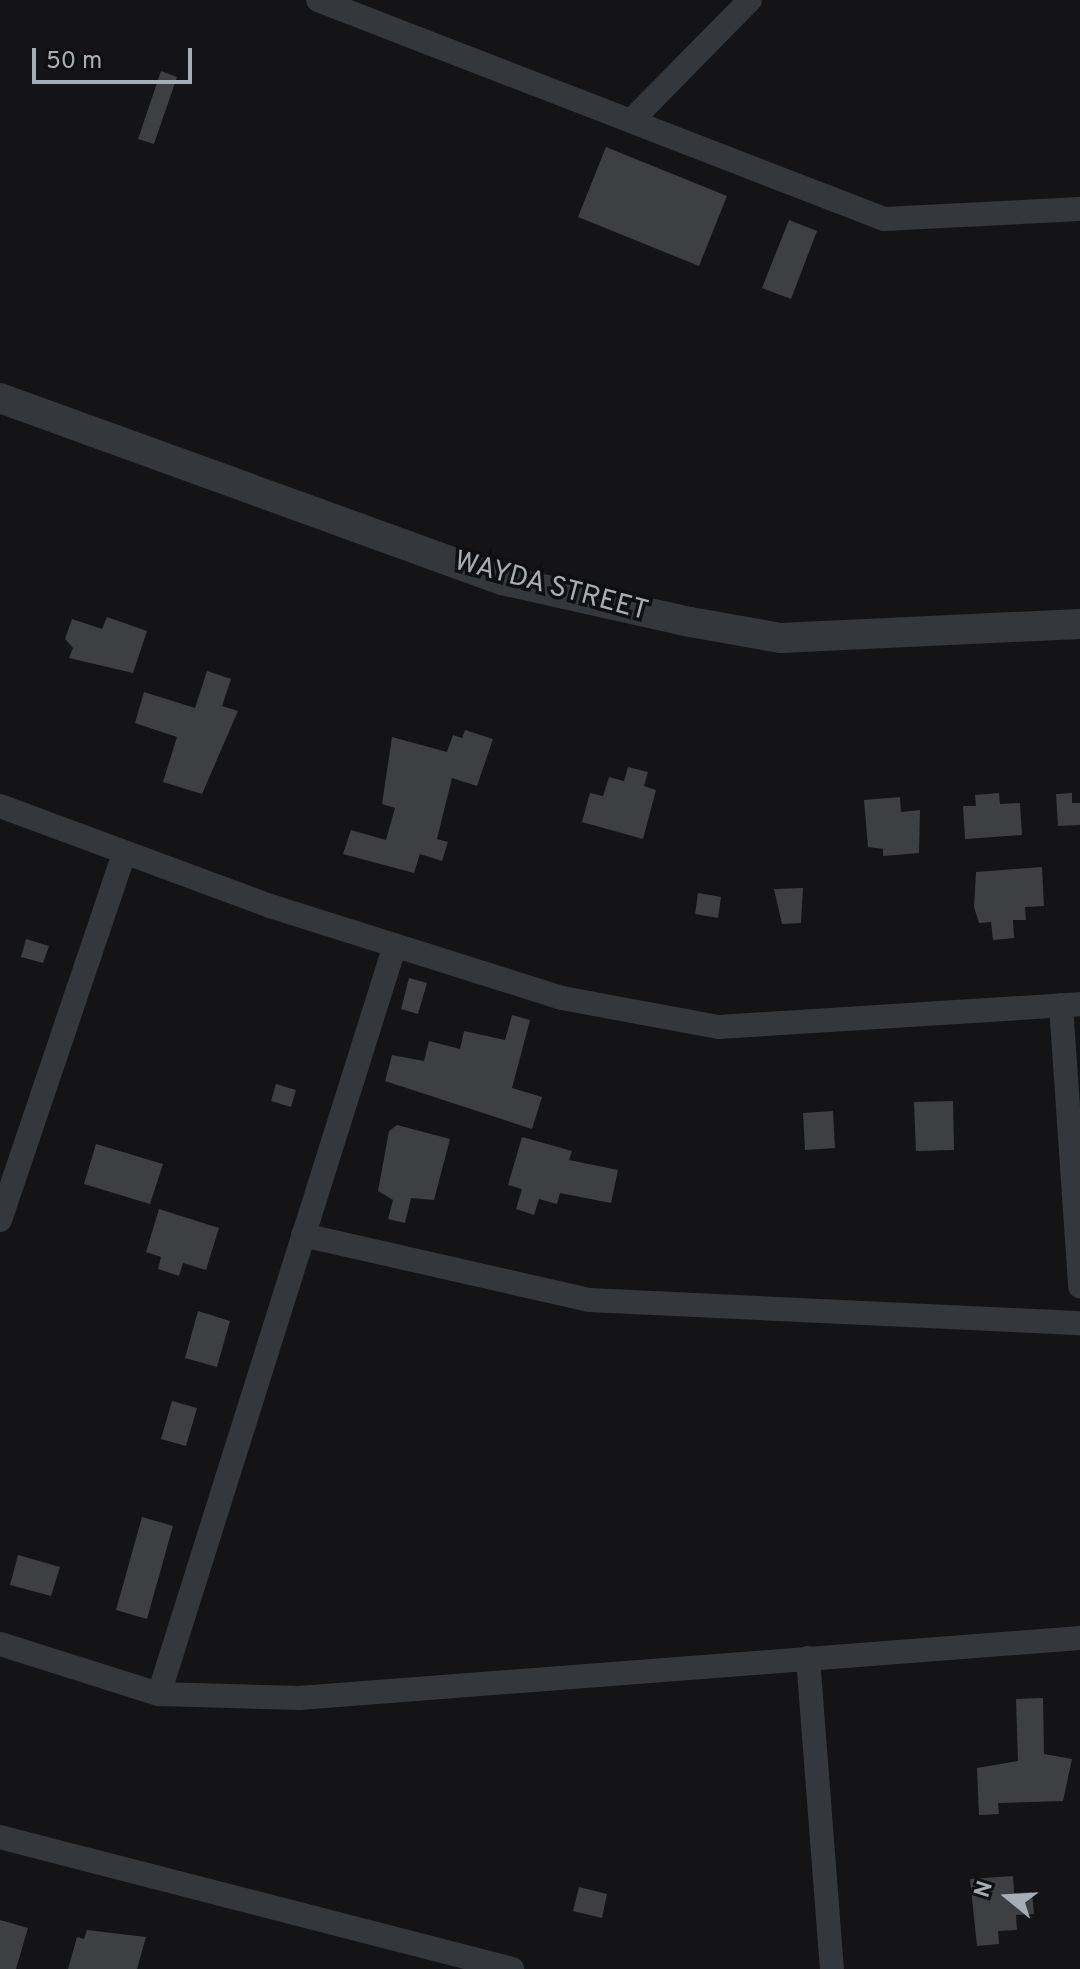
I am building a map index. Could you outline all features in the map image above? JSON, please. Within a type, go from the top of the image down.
[{"type":"street","points":[[318,0],[884,219],[1080,209]]},
{"type":"street","points":[[632,120],[750,0]]},
{"type":"street","name":"WAYDA STREET","points":[[0,398],[502,580],[690,622],[781,638],[1080,624]]},
{"type":"street","points":[[0,806],[124,854],[562,998],[718,1027],[1070,1004],[1080,1286]]},
{"type":"street","points":[[0,1220],[124,854]]},
{"type":"street","points":[[159,1694],[395,945]]},
{"type":"street","points":[[303,1235],[589,1300],[1080,1323]]},
{"type":"street","points":[[0,1644],[159,1694],[299,1698],[1080,1638]]},
{"type":"street","points":[[808,1658],[832,1969]]},
{"type":"street","points":[[0,1837],[512,1969]]},
{"type":"building","points":[[161,71],[177,77],[154,144],[138,139]]},
{"type":"building","points":[[606,147],[727,196],[699,266],[578,217]]},
{"type":"building","points":[[789,220],[817,231],[791,299],[762,288]]},
{"type":"building","points":[[107,617],[147,631],[133,673],[69,658],[73,648],[65,639],[72,619],[102,629]]},
{"type":"building","points":[[207,671],[231,679],[222,706],[238,711],[202,794],[163,782],[177,737],[135,723],[144,692],[195,708]]},
{"type":"building","points":[[465,730],[493,739],[477,786],[452,778],[437,839],[448,842],[442,861],[420,854],[414,873],[343,854],[351,830],[386,840],[395,808],[382,804],[392,737],[447,752],[453,735],[462,738]]},
{"type":"building","points":[[628,767],[648,772],[644,786],[656,790],[643,839],[582,822],[590,793],[603,796],[609,777],[624,781]]},
{"type":"building","points":[[999,793],[1000,804],[1020,803],[1022,835],[965,839],[963,806],[976,806],[975,795]]},
{"type":"building","points":[[1072,793],[1072,803],[1080,803],[1080,825],[1058,826],[1056,794]]},
{"type":"building","points":[[900,797],[901,812],[920,810],[919,853],[883,856],[883,849],[868,847],[864,800]]},
{"type":"building","points":[[1042,867],[1044,906],[1025,907],[1026,920],[1013,920],[1014,938],[993,940],[991,922],[979,923],[974,907],[976,872]]},
{"type":"building","points":[[803,888],[801,923],[782,924],[774,889]]},
{"type":"building","points":[[698,893],[721,897],[718,918],[695,914]]},
{"type":"building","points":[[26,939],[49,946],[43,963],[21,957]]},
{"type":"building","points":[[409,978],[427,983],[418,1014],[401,1009]]},
{"type":"building","points":[[512,1015],[530,1020],[512,1088],[542,1097],[532,1129],[385,1081],[392,1055],[424,1061],[429,1041],[460,1049],[464,1031],[505,1040]]},
{"type":"building","points":[[276,1084],[296,1090],[291,1107],[271,1101]]},
{"type":"building","points":[[953,1101],[954,1150],[916,1151],[914,1102]]},
{"type":"building","points":[[833,1111],[835,1148],[805,1150],[803,1113]]},
{"type":"building","points":[[397,1125],[450,1139],[434,1200],[411,1198],[405,1223],[388,1219],[393,1200],[378,1191],[389,1131]]},
{"type":"building","points":[[522,1137],[572,1151],[569,1160],[618,1170],[611,1203],[560,1193],[557,1204],[539,1199],[534,1215],[516,1209],[522,1189],[508,1185]]},
{"type":"building","points":[[96,1144],[163,1164],[150,1204],[84,1184]]},
{"type":"building","points":[[159,1209],[219,1228],[206,1270],[183,1263],[179,1276],[158,1269],[161,1257],[146,1252]]},
{"type":"building","points":[[198,1311],[230,1321],[217,1367],[185,1358]]},
{"type":"building","points":[[172,1401],[197,1408],[186,1446],[161,1439]]},
{"type":"building","points":[[142,1517],[173,1526],[147,1619],[116,1610]]},
{"type":"building","points":[[18,1555],[60,1567],[51,1596],[10,1585]]},
{"type":"building","points":[[1043,1698],[1044,1754],[1072,1759],[1063,1801],[998,1803],[999,1814],[979,1815],[977,1768],[1018,1761],[1016,1699]]},
{"type":"building","points":[[1013,1876],[1014,1893],[1032,1892],[1034,1914],[1016,1915],[1017,1930],[998,1931],[999,1944],[977,1946],[970,1879]]},
{"type":"building","points":[[579,1887],[607,1894],[602,1918],[573,1911]]},
{"type":"building","points":[[0,1920],[28,1928],[16,1969],[0,1969]]},
{"type":"building","points":[[87,1930],[146,1937],[137,1969],[68,1969],[77,1937],[84,1939]]}]
